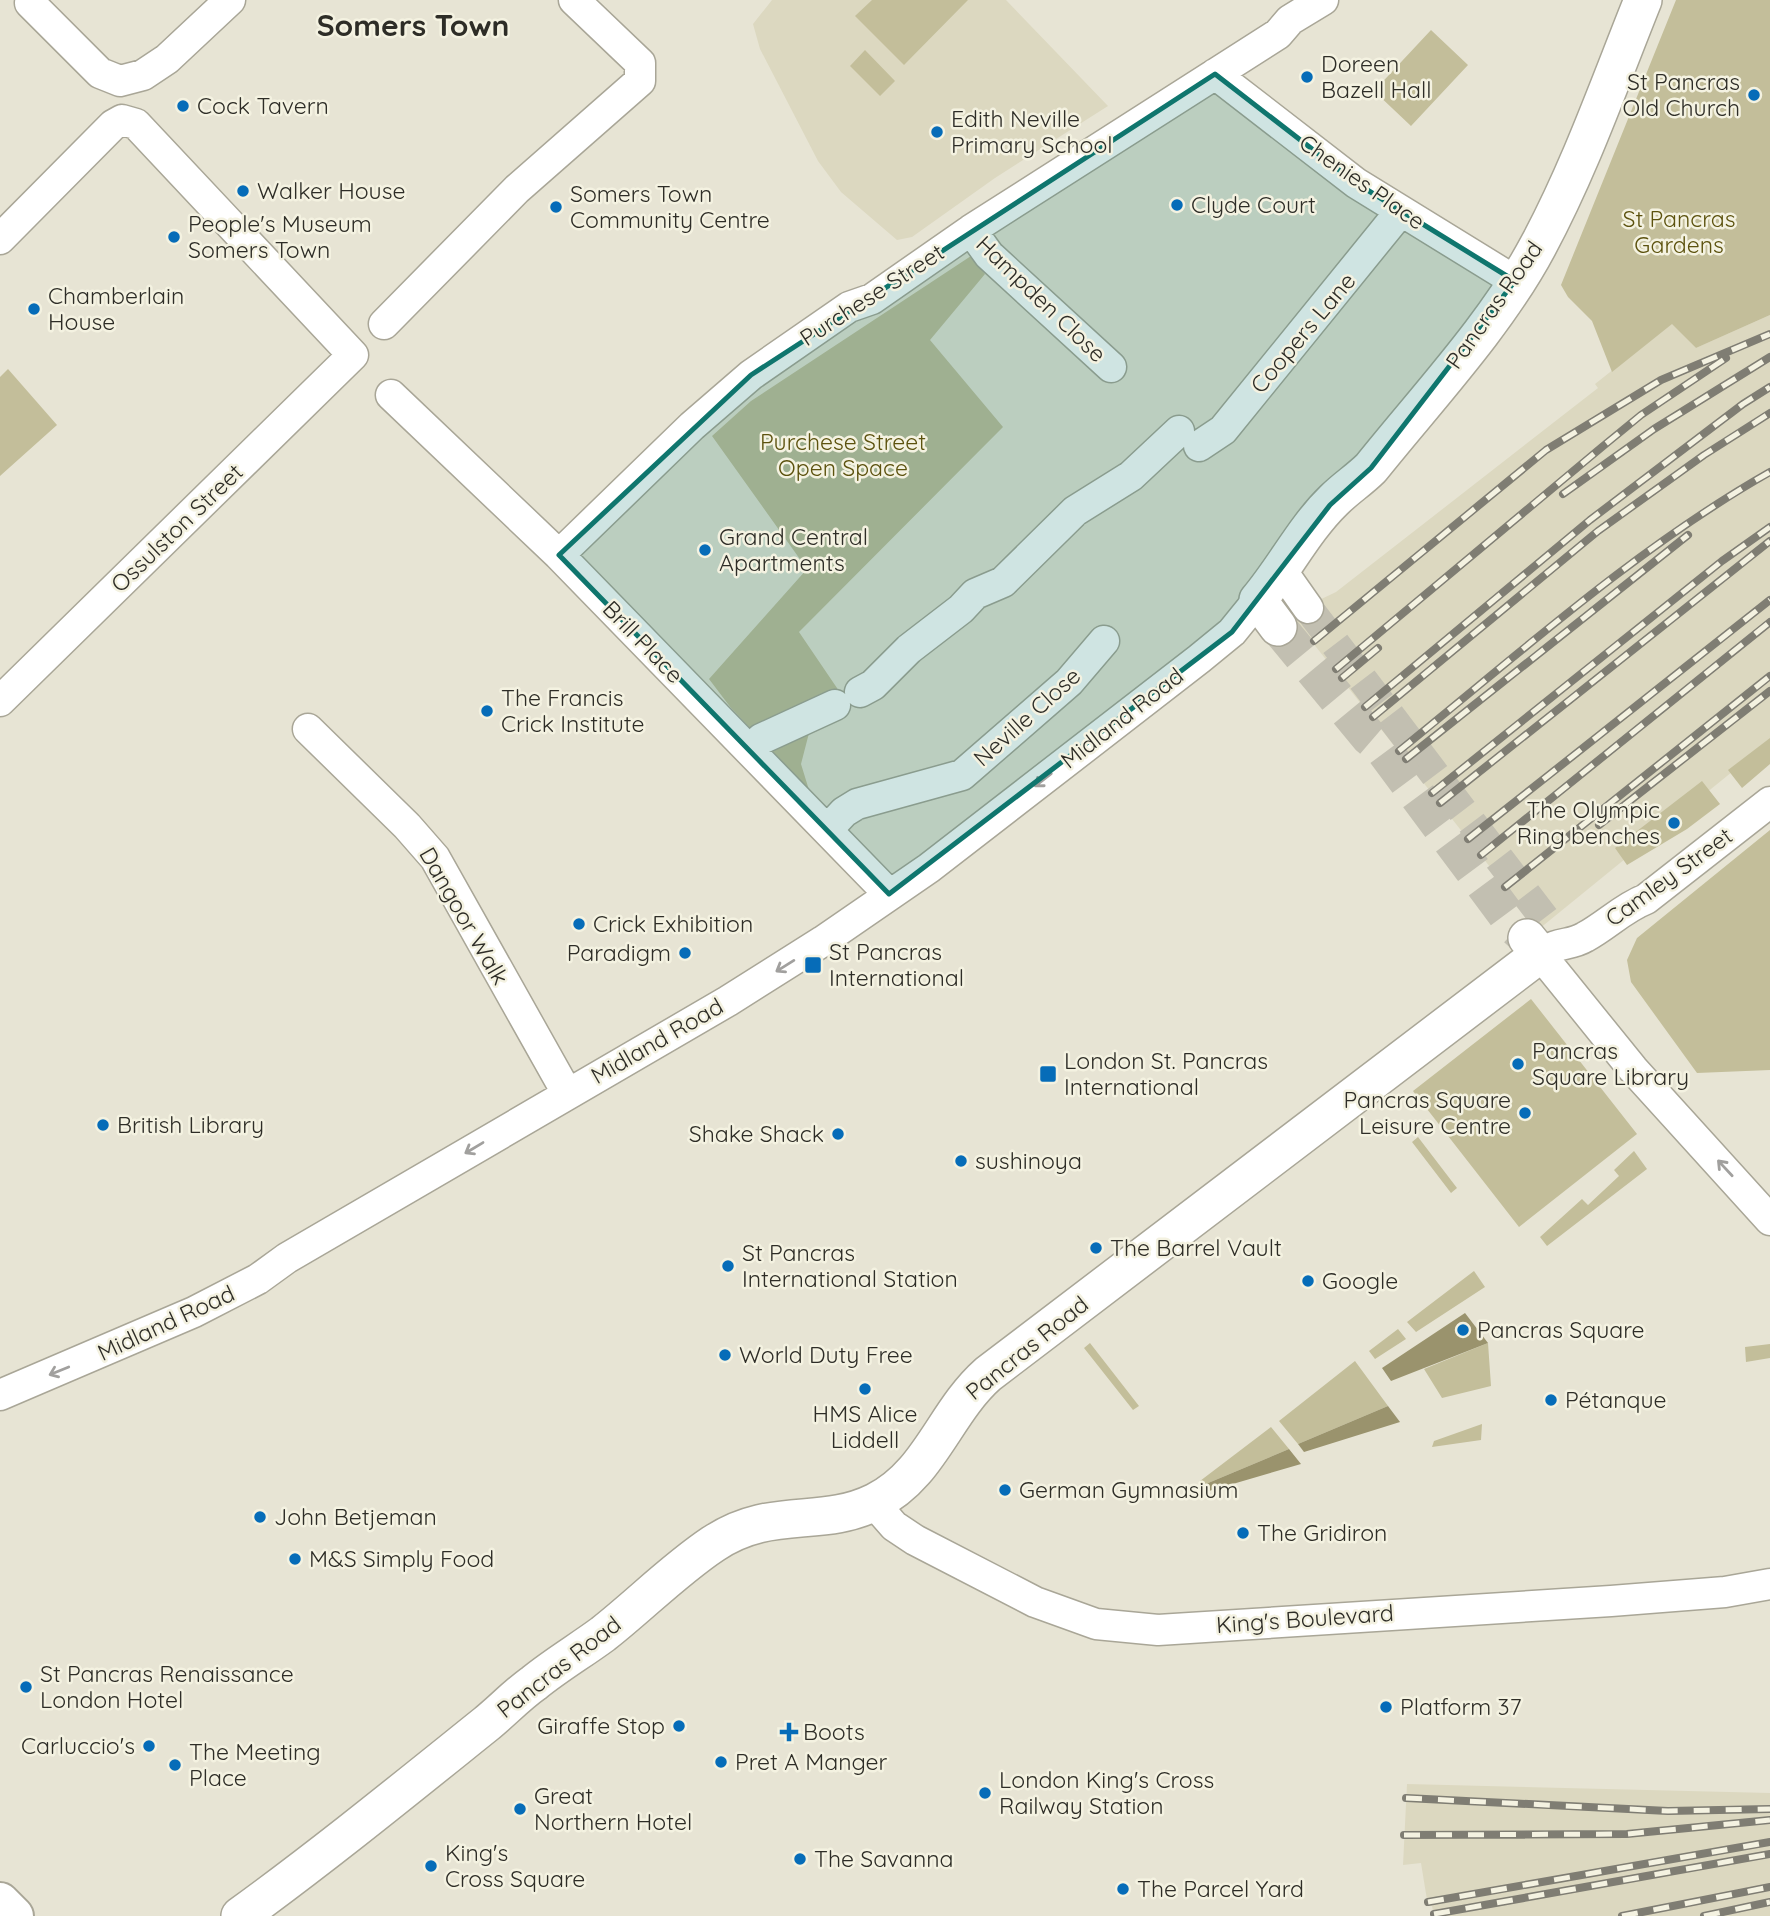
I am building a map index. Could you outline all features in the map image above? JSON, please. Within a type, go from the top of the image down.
[{"type":"highway","points":[[0,1902],[14,1916]]},
{"type":"main road","name":"Pancras Road","points":[[1281,612],[1282,571],[1315,523],[1335,499],[1358,482],[1371,468],[1471,343],[1537,248],[1562,197],[1643,0]]},
{"type":"main road","name":"Pancras Road","points":[[240,1916],[282,1886],[489,1722],[533,1683],[602,1634],[713,1544],[748,1526],[768,1520],[833,1516],[874,1503],[902,1485],[923,1464],[957,1406],[988,1374],[1544,938]]},
{"type":"main road","name":"Pancras Road","points":[[263,1916],[282,1886]]},
{"type":"street","points":[[30,3],[100,73],[120,81],[143,75],[167,59],[230,0]]},
{"type":"street","points":[[384,324],[517,188],[640,81],[640,63],[574,0]]},
{"type":"street","name":"Purchese Street","points":[[559,555],[692,426],[751,374],[849,307],[885,290],[971,230],[1278,34],[1290,20],[1323,0]]},
{"type":"street","name":"Chenies Place","points":[[1215,74],[1356,183],[1515,281]]},
{"type":"street","points":[[0,239],[113,125],[122,120],[120,81]]},
{"type":"street","name":"Ossulston Street","points":[[0,701],[353,355],[136,124],[122,120]]},
{"type":"street","name":"Coopers Lane","points":[[749,750],[761,739],[873,685],[909,649],[961,609],[975,594],[1003,582],[1075,511],[1189,439],[1223,430],[1400,212]]},
{"type":"street","name":"Hampden Close","points":[[971,230],[989,255],[1111,367]]},
{"type":"street","name":"Brill Place","points":[[391,395],[559,555],[889,894]]},
{"type":"street","name":"Midland Road","points":[[0,1395],[119,1346],[239,1289],[567,1093],[728,1001],[823,941],[929,868],[1232,632],[1281,612]]},
{"type":"street","name":"Neville Close","points":[[828,829],[844,811],[857,804],[962,775],[1069,682],[1104,641]]},
{"type":"street","name":"Dangoor Walk","points":[[308,729],[407,826],[435,858],[567,1093]]},
{"type":"street","name":"Camley Street","points":[[1544,938],[1582,939],[1630,905],[1646,899],[1770,802]]},
{"type":"street","points":[[1544,938],[1633,1069],[1770,1220]]},
{"type":"street","name":"King's Boulevard","points":[[874,1503],[894,1527],[915,1540],[1035,1602],[1067,1616],[1116,1628],[1158,1630],[1611,1601],[1725,1591],[1770,1584]]},
{"type":"highlighted area","points":[[1215,74],[1356,183],[1515,281],[1371,468],[1330,505],[1232,632],[889,894],[559,555],[751,375]]},
{"type":"shaded area","name":"Edith Neville Primary School","points":[[772,0],[1006,0],[1108,106],[995,178],[912,237],[897,240],[841,192],[818,161],[760,49],[753,24]]},
{"type":"shaded area","points":[[1770,315],[1770,741],[1539,929],[1290,614],[1336,592],[1598,388],[1595,384],[1672,323],[1696,348]]},
{"type":"shaded area","points":[[1465,1313],[1488,1343],[1391,1381],[1382,1368]]},
{"type":"shaded area","points":[[1388,1406],[1400,1422],[1304,1452],[1298,1444]]},
{"type":"shaded area","points":[[1289,1449],[1301,1464],[1202,1493],[1201,1486]]},
{"type":"shaded area","points":[[1407,1784],[1770,1793],[1770,1916],[1434,1916],[1432,1906],[1428,1906],[1421,1863],[1403,1865]]},
{"type":"green space","points":[[872,0],[968,0],[904,65],[855,16]]},
{"type":"green space","name":"St Pancras Gardens","points":[[1676,0],[1770,0],[1770,315],[1696,348],[1672,324],[1612,372],[1592,321],[1568,297],[1561,285]]},
{"type":"green space","points":[[1431,30],[1468,65],[1411,126],[1374,91]]},
{"type":"green space","points":[[865,50],[895,81],[880,96],[850,66]]},
{"type":"green space","name":"Purchese Street Open Space","points":[[971,256],[985,274],[930,340],[1003,427],[799,632],[837,688],[847,715],[809,733],[801,764],[809,790],[731,708],[709,679],[807,569],[712,436],[751,401]]},
{"type":"green space","points":[[8,369],[57,425],[0,476],[0,377]]},
{"type":"green space","points":[[1770,738],[1770,764],[1742,788],[1728,770]]},
{"type":"green space","points":[[1702,781],[1720,804],[1687,829],[1627,865],[1615,848]]},
{"type":"green space","points":[[1770,830],[1770,1070],[1697,1073],[1631,982],[1627,960],[1637,938]]},
{"type":"green space","name":"Pancras Square Leisure Centre","points":[[1531,999],[1637,1134],[1519,1227],[1413,1091]]},
{"type":"green space","points":[[1418,1137],[1457,1188],[1451,1193],[1412,1142]]},
{"type":"green space","points":[[1634,1151],[1647,1169],[1547,1246],[1540,1237],[1582,1199],[1588,1205],[1619,1176],[1614,1170]]},
{"type":"green space","points":[[1474,1271],[1485,1287],[1416,1332],[1407,1322]]},
{"type":"green space","points":[[1398,1329],[1406,1339],[1375,1359],[1369,1351]]},
{"type":"green space","points":[[1090,1343],[1139,1406],[1133,1410],[1084,1348]]},
{"type":"green space","points":[[1488,1343],[1491,1386],[1442,1398],[1424,1369]]},
{"type":"green space","points":[[1770,1344],[1770,1358],[1746,1362],[1745,1347]]},
{"type":"green space","points":[[1355,1361],[1388,1406],[1298,1444],[1279,1421]]},
{"type":"green space","points":[[1482,1424],[1481,1440],[1432,1447],[1434,1441]]},
{"type":"green space","points":[[1271,1427],[1289,1449],[1201,1486],[1200,1481]]},
{"type":"tunnel","points":[[1308,608],[1545,919]]},
{"type":"tunnel","points":[[1278,627],[1369,737],[1383,749],[1516,928],[1527,938]]},
{"type":"railway","points":[[1314,641],[1546,450],[1661,380],[1770,334]]},
{"type":"railway","points":[[1563,494],[1654,429],[1770,357]]},
{"type":"railway","points":[[1336,669],[1641,415],[1726,358]]},
{"type":"railway","points":[[1365,707],[1590,520],[1743,404],[1770,387]]},
{"type":"railway","points":[[1373,717],[1598,531],[1704,455],[1770,413]]},
{"type":"railway","points":[[1399,751],[1625,568],[1672,534],[1770,472]]},
{"type":"railway","points":[[1432,793],[1722,561],[1770,527]]},
{"type":"railway","points":[[1406,759],[1688,535]]},
{"type":"railway","points":[[1440,803],[1770,541]]},
{"type":"railway","points":[[1468,839],[1770,600]]},
{"type":"railway","points":[[1481,855],[1770,622]]},
{"type":"railway","points":[[1342,678],[1378,648]]},
{"type":"railway","points":[[1505,887],[1770,676]]},
{"type":"railway","points":[[1599,825],[1770,691]]},
{"type":"railway","points":[[1406,1798],[1668,1811],[1770,1809]]},
{"type":"railway","points":[[1404,1835],[1627,1834],[1770,1820]]},
{"type":"railway","points":[[1428,1902],[1770,1842]]},
{"type":"railway","points":[[1434,1914],[1770,1854]]},
{"type":"railway","points":[[1622,1916],[1770,1887]]},
{"type":"railway","points":[[1704,1916],[1770,1902]]},
{"type":"place","name":"Doreen Bazell Hall","points":[[1307,77]]},
{"type":"place","name":"St Pancras Old Church","points":[[1754,95]]},
{"type":"place","name":"Cock Tavern","points":[[183,106]]},
{"type":"place","name":"Edith Neville Primary School","points":[[937,132]]},
{"type":"place","name":"Walker House","points":[[243,191]]},
{"type":"place","name":"Clyde Court","points":[[1177,205]]},
{"type":"place","name":"Somers Town Community Centre","points":[[556,207]]},
{"type":"place","name":"People's Museum Somers Town","points":[[174,237]]},
{"type":"place","name":"Chamberlain House","points":[[34,309]]},
{"type":"place","name":"Grand Central Apartments","points":[[705,550]]},
{"type":"place","name":"The Francis Crick Institute","points":[[487,711]]},
{"type":"place","name":"The Olympic Ring benches","points":[[1674,823]]},
{"type":"place","name":"Crick Exhibition","points":[[579,924]]},
{"type":"place","name":"Paradigm","points":[[685,953]]},
{"type":"place","name":"St Pancras International","points":[[813,965]]},
{"type":"place","name":"Pancras Square Library","points":[[1518,1064]]},
{"type":"place","name":"London St. Pancras International","points":[[1048,1074]]},
{"type":"place","name":"Pancras Square Leisure Centre","points":[[1525,1113]]},
{"type":"place","name":"British Library","points":[[103,1125]]},
{"type":"place","name":"Shake Shack","points":[[838,1134]]},
{"type":"place","name":"sushinoya","points":[[961,1161]]},
{"type":"place","name":"The Barrel Vault","points":[[1096,1248]]},
{"type":"place","name":"St Pancras International Station","points":[[728,1266]]},
{"type":"place","name":"Google","points":[[1308,1281]]},
{"type":"place","name":"Pancras Square","points":[[1463,1330]]},
{"type":"place","name":"World Duty Free","points":[[725,1355]]},
{"type":"place","name":"HMS Alice Liddell","points":[[865,1389]]},
{"type":"place","name":"Pétanque","points":[[1551,1400]]},
{"type":"place","name":"German Gymnasium","points":[[1005,1490]]},
{"type":"place","name":"John Betjeman","points":[[260,1517]]},
{"type":"place","name":"The Gridiron","points":[[1243,1533]]},
{"type":"place","name":"M&S Simply Food","points":[[295,1559]]},
{"type":"place","name":"St Pancras Renaissance London Hotel","points":[[26,1687]]},
{"type":"place","name":"Platform 37","points":[[1386,1707]]},
{"type":"place","name":"Giraffe Stop","points":[[679,1726]]},
{"type":"place","name":"Boots","points":[[789,1732]]},
{"type":"place","name":"Carluccio's","points":[[149,1746]]},
{"type":"place","name":"Pret A Manger","points":[[721,1762]]},
{"type":"place","name":"The Meeting Place","points":[[175,1765]]},
{"type":"place","name":"London King's Cross Railway Station","points":[[985,1793]]},
{"type":"place","name":"Great Northern Hotel","points":[[520,1809]]},
{"type":"place","name":"The Savanna","points":[[800,1859]]},
{"type":"place","name":"King's Cross Square","points":[[431,1866]]},
{"type":"place","name":"The Parcel Yard","points":[[1123,1889]]},
{"type":"district","name":"Somers Town","points":[[413,26]]}]
